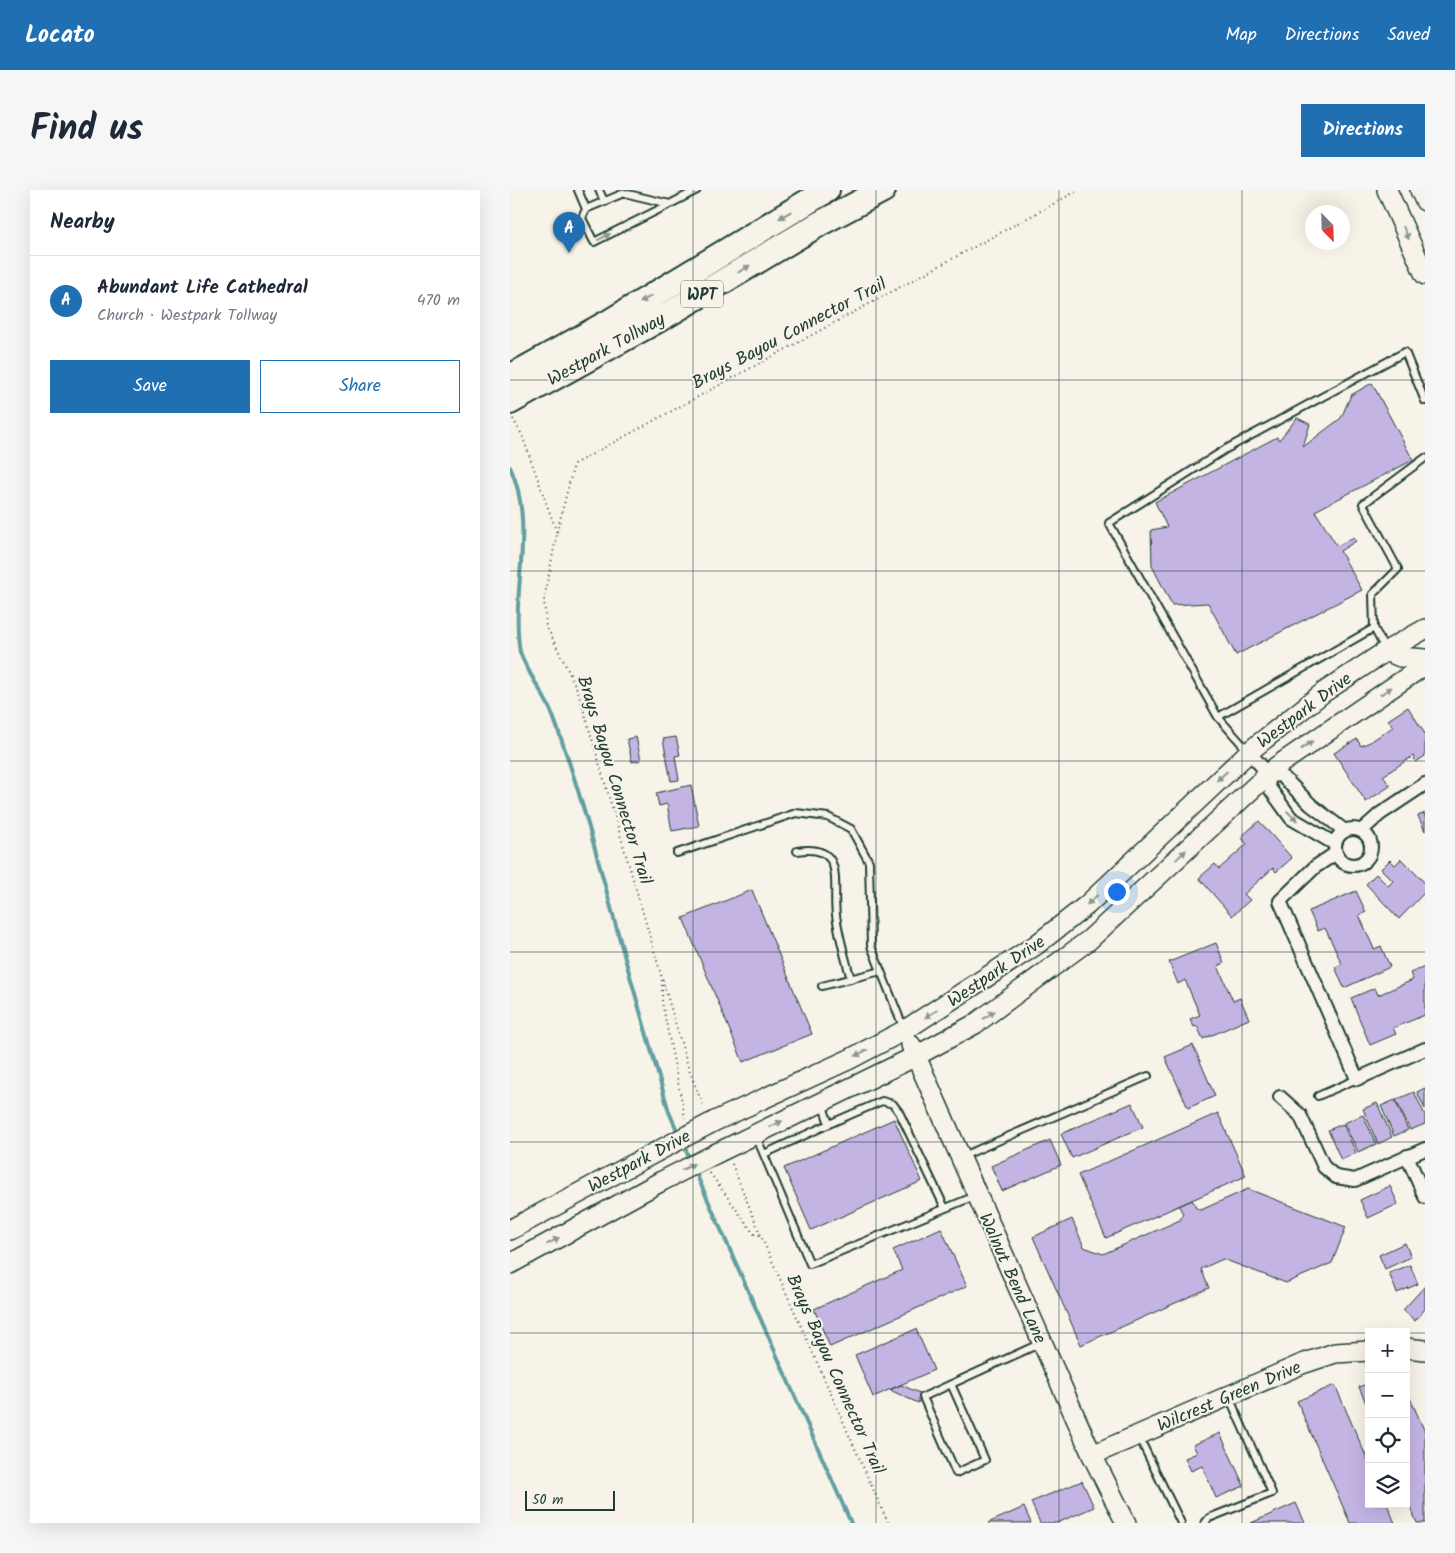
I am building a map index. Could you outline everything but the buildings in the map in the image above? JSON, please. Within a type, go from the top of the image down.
[{"type":"highway","name":"Westpark Tollway","points":[[512,397],[609,322],[827,190]]},
{"type":"highway","name":"Westpark Tollway","points":[[512,397],[667,315],[819,224],[883,190]]},
{"type":"main road","points":[[1387,190],[1425,275]]},
{"type":"main road","points":[[1420,190],[1425,200]]},
{"type":"main road","name":"Westpark Drive","points":[[510,1230],[715,1121],[850,1059],[905,1030],[960,997],[1036,945],[1087,905],[1249,752],[1324,692],[1386,651],[1425,629]]},
{"type":"main road","points":[[1386,651],[1400,657],[1425,659]]},
{"type":"main road","name":"Westpark Drive","points":[[510,1264],[721,1150],[916,1056],[975,1024],[1054,968],[1089,940],[1269,775],[1425,665]]},
{"type":"main road","points":[[1141,854],[1160,874]]},
{"type":"main road","points":[[1036,945],[1054,968]]},
{"type":"main road","name":"Walnut Bend Lane","points":[[905,1030],[976,1196],[1092,1455],[1126,1523]]},
{"type":"main road","points":[[1410,1348],[1425,1350]]},
{"type":"main road","name":"Wilcrest Green Drive","points":[[1092,1455],[1302,1364],[1335,1353],[1365,1351]]},
{"type":"street","points":[[1249,752],[1269,775],[1268,786],[1291,818],[1336,848],[1346,863],[1358,864],[1363,861],[1368,856],[1370,845],[1366,834],[1361,831],[1350,829],[1340,834],[1336,848],[1280,900],[1356,1079],[1425,1048]]},
{"type":"street","points":[[1269,775],[1281,775],[1311,805],[1345,831]]},
{"type":"street","points":[[1361,831],[1380,814],[1425,784]]},
{"type":"street","points":[[1280,1098],[1300,1115],[1324,1167],[1336,1177],[1355,1180],[1425,1149]]},
{"type":"street","points":[[1407,1156],[1425,1197]]},
{"type":"lane","points":[[578,190],[586,209]]},
{"type":"lane","points":[[599,190],[604,201]]},
{"type":"lane","points":[[670,204],[623,191],[586,209],[582,218],[594,242],[670,204],[697,190]]},
{"type":"lane","points":[[1249,752],[1218,717],[1109,523],[1226,449],[1405,352],[1425,401]]},
{"type":"lane","points":[[1386,651],[1374,628],[1373,594],[1398,569],[1363,504],[1425,458]]},
{"type":"lane","points":[[1218,717],[1374,628]]},
{"type":"lane","points":[[677,853],[796,813],[828,817],[851,829],[869,862],[871,946],[905,1030]]},
{"type":"lane","points":[[797,851],[814,848],[830,860],[835,872],[836,912],[851,979]]},
{"type":"lane","points":[[822,986],[881,971]]},
{"type":"lane","points":[[960,1157],[1148,1076]]},
{"type":"lane","points":[[1318,1096],[1356,1079]]},
{"type":"lane","points":[[764,1154],[882,1101],[893,1104],[899,1112],[945,1208]]},
{"type":"lane","points":[[822,1102],[829,1124]]},
{"type":"lane","points":[[755,1134],[810,1264],[976,1196]]},
{"type":"lane","points":[[951,1384],[985,1460],[956,1473],[923,1397],[951,1384],[1042,1342]]},
{"type":"lane","points":[[1205,1523],[1209,1518],[1272,1493],[1229,1396]]},
{"type":"lane","points":[[1138,1435],[1181,1523]]},
{"type":"path","name":"Brays Bayou Connector Trail","points":[[715,1121],[701,1104],[578,692],[546,625],[544,599],[557,533],[574,464],[1079,190]]},
{"type":"path","points":[[512,397],[522,435],[557,533]]},
{"type":"path","name":"Brays Bayou Connector Trail","points":[[662,978],[662,1002],[685,1118]]},
{"type":"path","name":"Brays Bayou Connector Trail","points":[[721,1150],[888,1523]]},
{"type":"path","name":"Brays Bayou Connector Trail","points":[[710,1171],[754,1234],[761,1236]]},
{"type":"waterway","points":[[510,467],[518,489],[522,512],[518,606],[520,652],[527,669],[550,708],[562,740],[669,1112],[679,1135]]},
{"type":"waterway","points":[[683,1143],[690,1160]]},
{"type":"waterway","points":[[695,1171],[851,1523]]},
{"type":"place","name":"Abundant Life Cathedral","points":[[569,253]]}]
